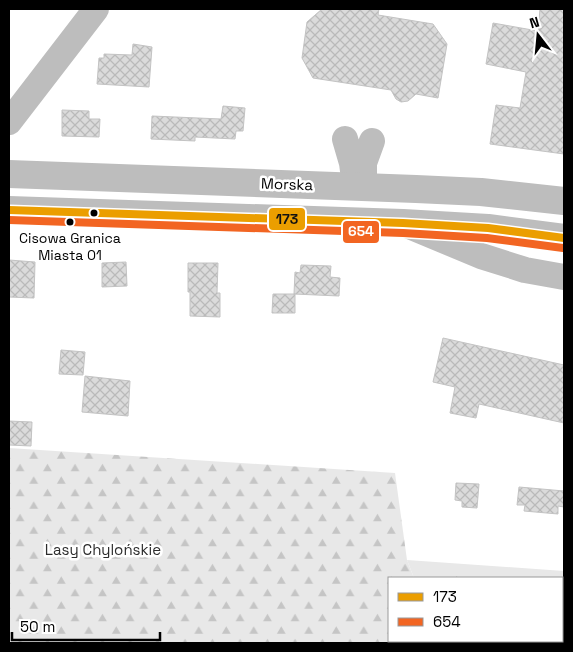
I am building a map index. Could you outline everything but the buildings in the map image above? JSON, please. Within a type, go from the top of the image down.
[{"type":"main road","name":"Morska","points":[[9,174],[481,192],[564,202]]},
{"type":"main road","points":[[9,210],[403,223],[488,228],[564,238]]},
{"type":"lane","points":[[9,122],[96,9]]},
{"type":"lane","points":[[345,139],[360,187]]},
{"type":"lane","points":[[360,187],[364,163],[372,142]]},
{"type":"lane","points":[[403,223],[481,256],[525,270],[564,277]]},
{"type":"green space","name":"Lasy Chylońskie","points":[[9,448],[395,473],[407,560],[414,577],[388,577],[388,642],[506,643],[9,643]]},
{"type":"green space","points":[[407,560],[564,571],[564,643],[498,642],[563,642],[563,577],[414,577]]},
{"type":"transit line","name":"173","points":[[9,210],[403,223],[488,228],[564,238]]},
{"type":"transit line","name":"654","points":[[9,220],[403,233],[487,238],[563,248]]},
{"type":"place","name":"Cisowa Granica Miasta 01","points":[[70,222]]}]
